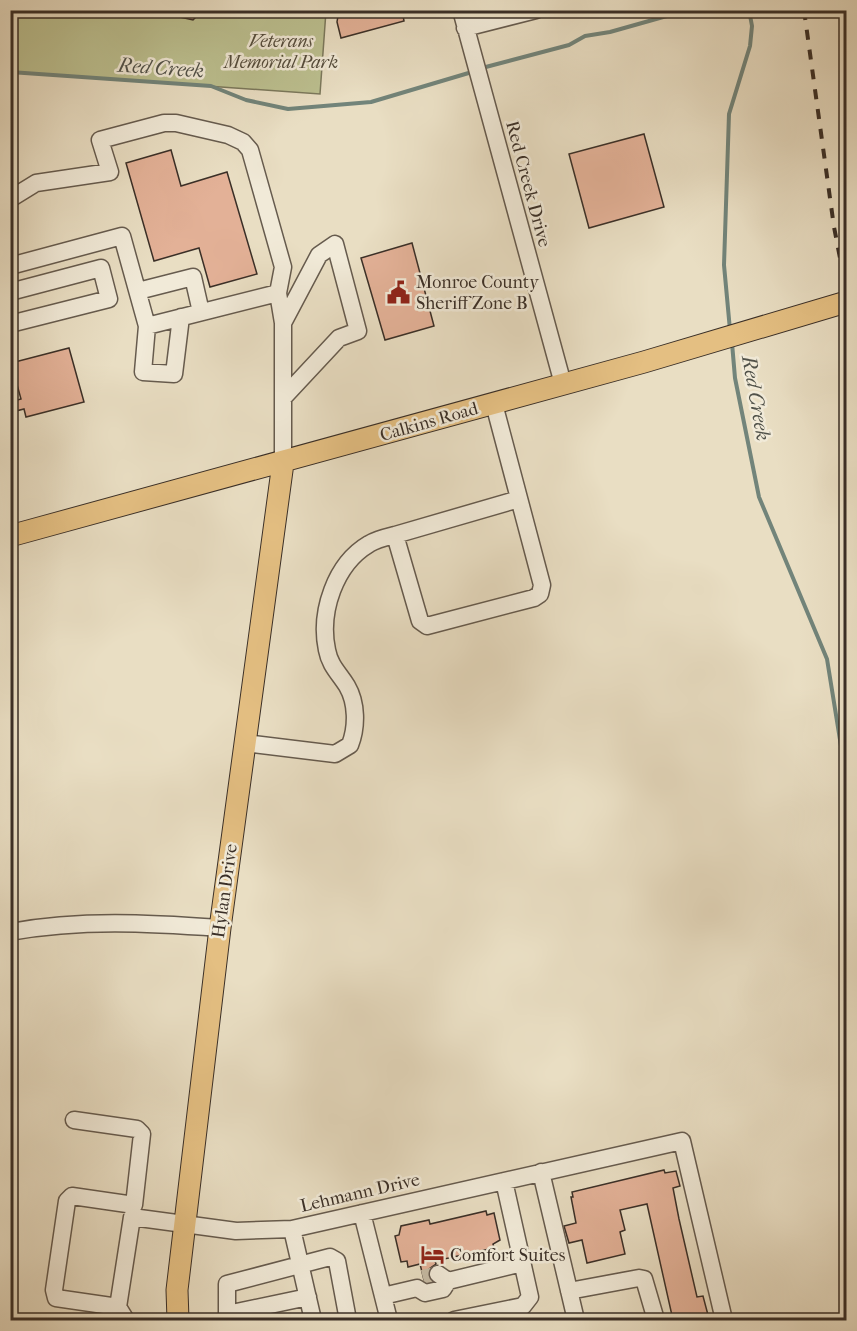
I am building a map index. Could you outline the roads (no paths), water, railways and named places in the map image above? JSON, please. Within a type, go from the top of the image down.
[{"type":"main road","name":"Calkins Road","points":[[10,536],[494,404],[846,302]]},
{"type":"main road","name":"Hylan Drive","points":[[178,1320],[177,1290],[220,928],[283,463]]},
{"type":"street","name":"Red Creek Drive","points":[[461,10],[563,384]]},
{"type":"street","points":[[465,28],[536,10]]},
{"type":"street","points":[[10,199],[36,183],[110,172],[100,140],[164,123],[228,135],[243,142],[254,158],[283,267],[278,293],[283,323],[283,463]]},
{"type":"street","points":[[10,266],[122,236],[147,326],[143,372],[174,374],[181,317]]},
{"type":"street","points":[[283,323],[319,255],[335,244],[358,331],[339,338],[283,398]]},
{"type":"street","points":[[10,292],[101,268],[109,299],[10,324]]},
{"type":"street","points":[[138,291],[193,277],[201,312]]},
{"type":"street","points":[[147,326],[278,293]]},
{"type":"street","points":[[396,535],[420,621],[427,626],[534,598],[540,594],[542,585],[494,404]]},
{"type":"street","points":[[245,743],[335,754],[351,745],[355,718],[352,698],[346,685],[333,670],[326,649],[327,615],[333,583],[348,562],[369,543],[519,499]]},
{"type":"street","points":[[10,932],[65,924],[113,921],[220,928]]},
{"type":"street","points":[[74,1120],[137,1129],[142,1134],[122,1314]]},
{"type":"street","name":"Lehmann Drive","points":[[122,1314],[56,1298],[54,1290],[67,1201],[72,1196],[186,1223],[236,1231],[292,1229],[682,1141],[724,1320]]},
{"type":"street","points":[[541,1173],[576,1320]]},
{"type":"street","points":[[454,1320],[523,1306],[530,1297],[504,1181]]},
{"type":"street","points":[[362,1213],[389,1320]]},
{"type":"street","points":[[292,1229],[313,1320]]},
{"type":"street","points":[[308,1297],[228,1317],[227,1284],[300,1263],[330,1257],[337,1261],[348,1320]]},
{"type":"street","points":[[383,1296],[432,1280],[522,1263]]},
{"type":"street","points":[[569,1291],[639,1278],[644,1280],[656,1320]]},
{"type":"waterway","name":"Red Creek","points":[[482,68],[569,45],[585,36],[610,32],[688,10]]},
{"type":"waterway","name":"Red Creek","points":[[730,330],[724,265],[729,114],[750,46],[752,26],[749,10]]},
{"type":"waterway","name":"Red Creek","points":[[10,72],[211,86],[246,100],[288,109],[371,102],[472,72]]},
{"type":"waterway","name":"Red Creek","points":[[732,343],[735,378],[759,497],[827,659],[846,777]]},
{"type":"tunnel","points":[[423,1278],[438,1274]]},
{"type":"railway","points":[[804,10],[834,227],[846,289]]},
{"type":"place","name":"Monroe County Sheriff Zone B","points":[[398,292]]},
{"type":"place","name":"Comfort Suites","points":[[432,1255]]},
{"type":"park label","name":"Veterans Memorial Park","points":[[281,51]]}]
